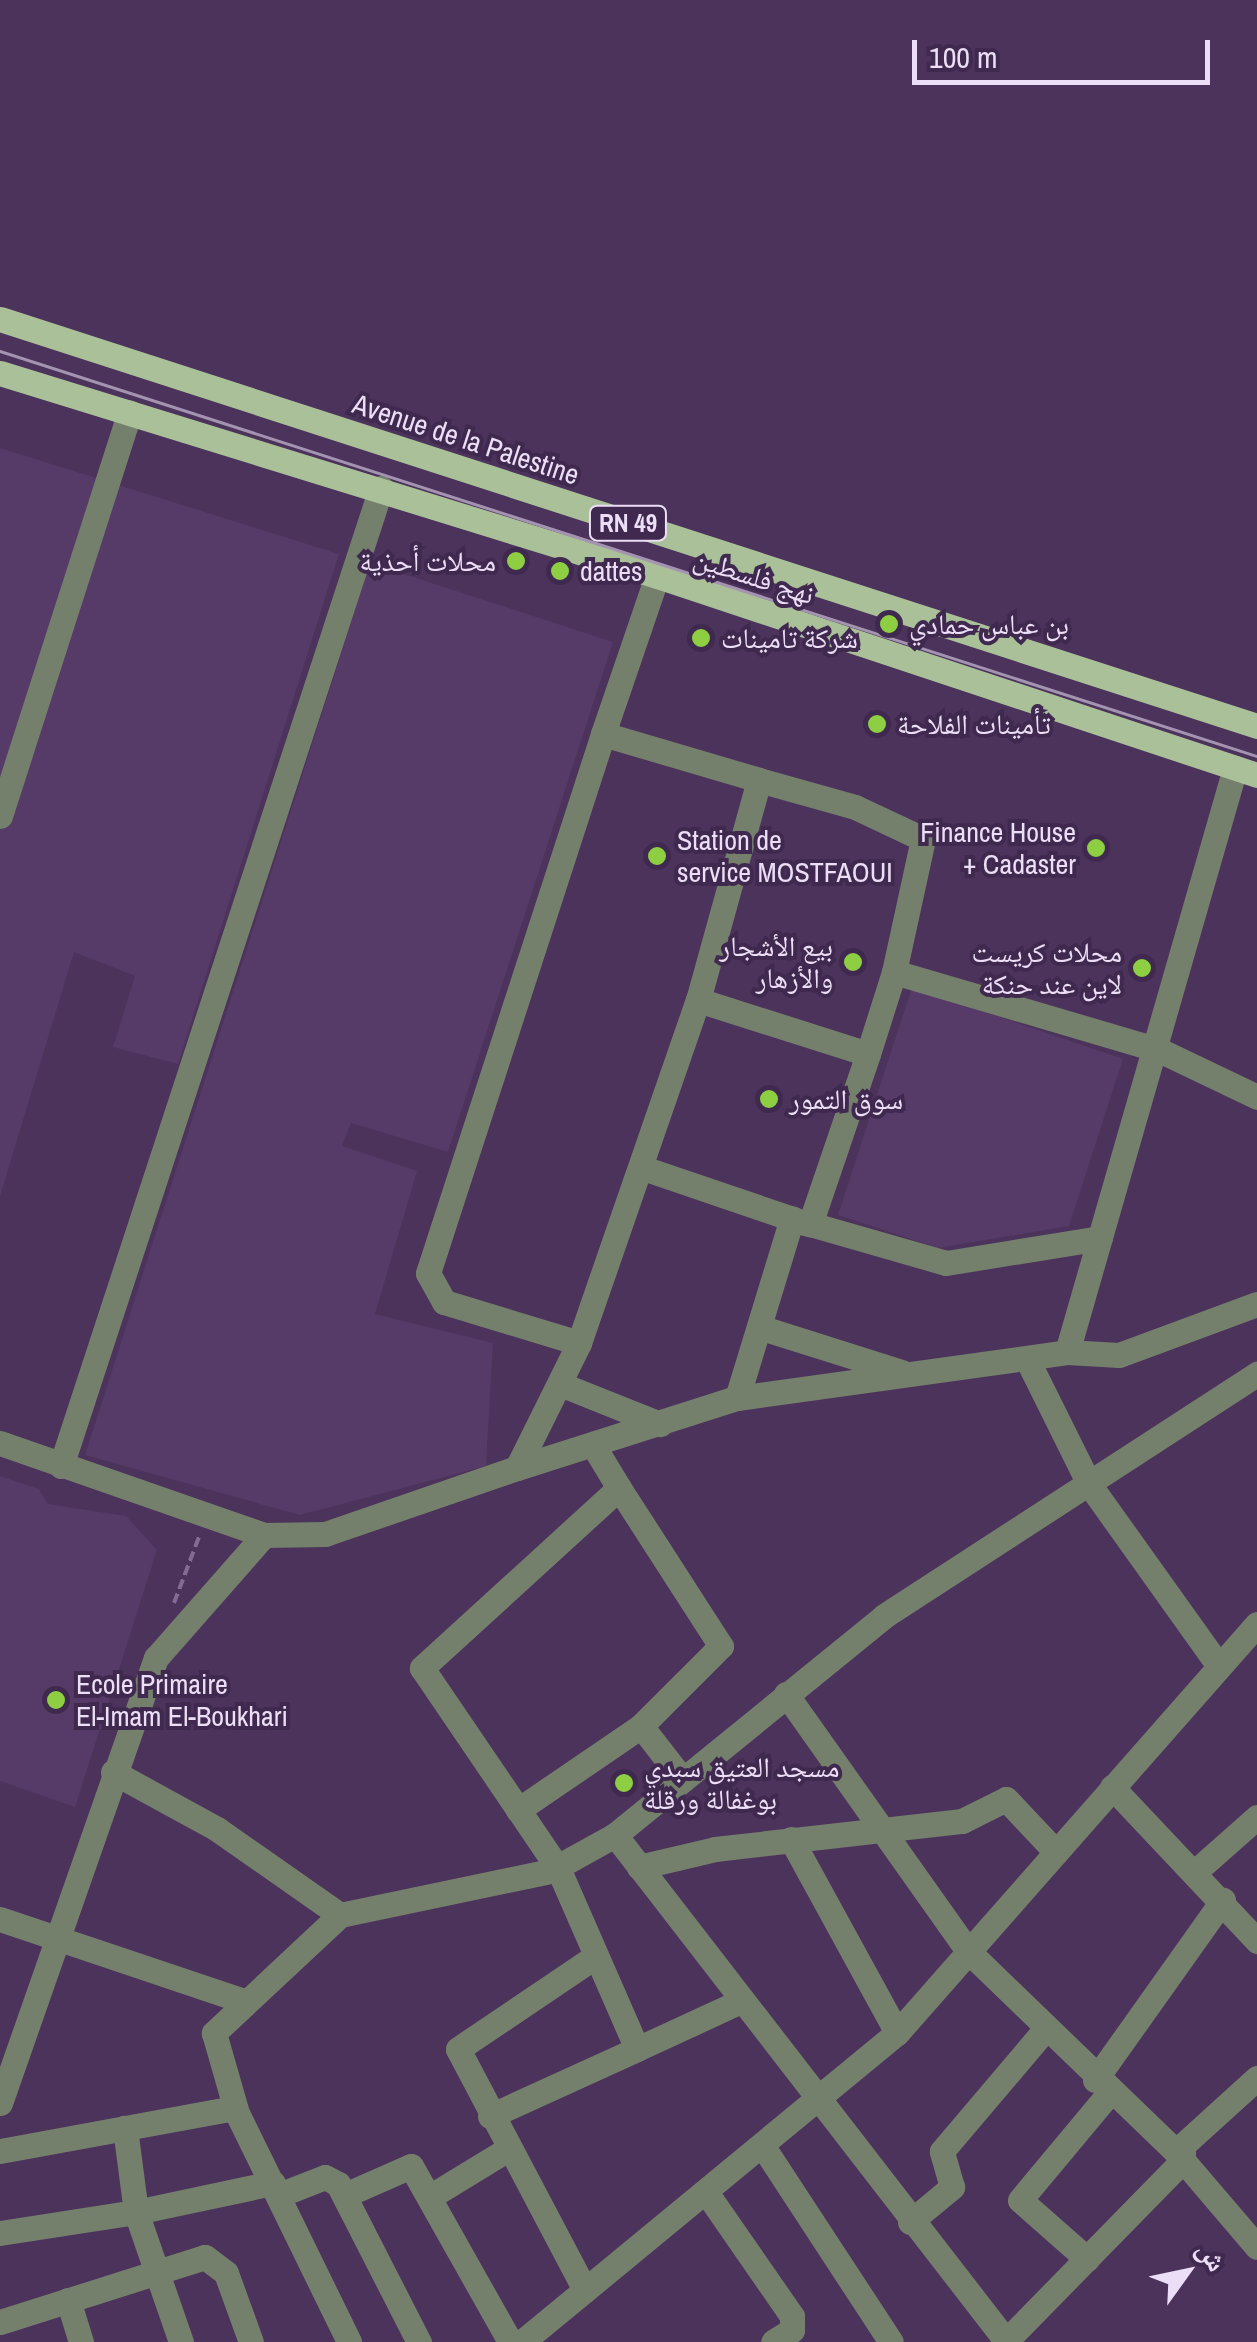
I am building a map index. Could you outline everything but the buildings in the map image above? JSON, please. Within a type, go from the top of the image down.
[{"type":"main road","name":"Avenue de la Palestine","points":[[0,319],[1257,726]]},
{"type":"main road","name":"نهج فلسطين","points":[[0,373],[658,576],[1246,772]]},
{"type":"street","points":[[0,816],[130,412]]},
{"type":"street","points":[[61,1466],[381,488]]},
{"type":"street","points":[[579,1343],[444,1302],[428,1272],[658,576]]},
{"type":"street","points":[[604,734],[855,807],[923,840],[894,972],[868,1054],[758,1327],[737,1398]]},
{"type":"street","points":[[1067,1352],[1246,772]]},
{"type":"street","points":[[518,1468],[579,1343],[642,1168],[698,1000],[758,780]]},
{"type":"street","points":[[894,972],[1159,1050],[1257,1097]]},
{"type":"street","points":[[698,1000],[868,1054]]},
{"type":"street","points":[[642,1168],[801,1221],[946,1263],[1100,1238]]},
{"type":"street","points":[[0,1443],[264,1536],[324,1534],[737,1398],[1067,1352],[1119,1355],[1257,1304]]},
{"type":"street","points":[[758,1327],[910,1375]]},
{"type":"street","points":[[1027,1360],[1088,1484],[1219,1666]]},
{"type":"street","points":[[349,2342],[235,2108],[214,2033],[240,2000],[340,1916],[394,1911],[558,1868],[615,1835],[884,1616],[1257,1374]]},
{"type":"street","points":[[560,1384],[660,1424]]},
{"type":"street","points":[[518,1810],[641,1726],[722,1646],[593,1445]]},
{"type":"street","points":[[619,1488],[424,1663],[558,1868],[637,2049]]},
{"type":"street","points":[[0,2103],[54,1936],[156,1658],[264,1536]]},
{"type":"street","points":[[522,2342],[896,2033],[1256,1626]]},
{"type":"street","points":[[786,1694],[968,1952],[1043,2032],[1183,2160],[1257,2247]]},
{"type":"street","points":[[641,1726],[682,1780]]},
{"type":"street","points":[[113,1772],[217,1828],[340,1916]]},
{"type":"street","points":[[1112,1787],[1197,1870],[1257,1940]]},
{"type":"street","points":[[639,1867],[791,1838],[962,1820],[1010,1799],[1056,1852]]},
{"type":"street","points":[[1197,1870],[1257,1817]]},
{"type":"street","points":[[615,1835],[910,2222],[1007,2342],[1183,2160],[1183,2146],[1257,2078]]},
{"type":"street","points":[[791,1838],[896,2033]]},
{"type":"street","points":[[1087,2259],[1020,2200],[1102,2086],[1223,1900]]},
{"type":"street","points":[[0,1919],[240,2000]]},
{"type":"street","points":[[585,2290],[490,2116],[461,2042],[596,1956]]},
{"type":"street","points":[[490,2116],[741,2001]]},
{"type":"street","points":[[910,2222],[952,2186],[942,2151],[1043,2032]]},
{"type":"street","points":[[0,2151],[235,2108]]},
{"type":"street","points":[[125,2128],[136,2212],[181,2342]]},
{"type":"street","points":[[762,2145],[891,2342]]},
{"type":"street","points":[[431,2196],[508,2149]]},
{"type":"street","points":[[345,2195],[401,2163],[431,2196],[510,2342]]},
{"type":"street","points":[[0,2233],[276,2189],[325,2177],[345,2195],[419,2342]]},
{"type":"street","points":[[706,2192],[792,2316],[792,2330],[773,2342]]},
{"type":"street","points":[[0,2322],[205,2257],[220,2263],[252,2342]]},
{"type":"street","points":[[68,2300],[81,2342]]},
{"type":"path","points":[[167,1623],[205,1518]]},
{"type":"shaded area","points":[[0,448],[339,554],[178,1064],[113,1047],[135,976],[74,952],[0,1196]]},
{"type":"shaded area","points":[[370,563],[613,642],[448,1152],[351,1123],[342,1146],[417,1171],[375,1314],[493,1343],[486,1466],[300,1515],[85,1455]]},
{"type":"shaded area","points":[[912,987],[1123,1059],[1069,1226],[938,1248],[838,1215]]},
{"type":"shaded area","name":"Ecole Primaire El-Imam El-Boukhari","points":[[0,1476],[39,1489],[48,1504],[126,1516],[157,1550],[75,1807],[0,1781]]},
{"type":"tram line","points":[[0,351],[1257,756]]},
{"type":"place","name":"محلات أحذية","points":[[516,561]]},
{"type":"place","name":"dattes","points":[[560,571]]},
{"type":"place","name":"بن عباس حمادي","points":[[889,624]]},
{"type":"place","name":"شركة تامينات","points":[[701,638]]},
{"type":"place","name":"تأمينات الفلاحة","points":[[877,724]]},
{"type":"place","name":"Finance House + Cadaster","points":[[1096,848]]},
{"type":"place","name":"Station de service MOSTFAOUI","points":[[657,856]]},
{"type":"place","name":"بيع الأشجار والأزهار","points":[[853,962]]},
{"type":"place","name":"محلات كريست لاين عند حنكة","points":[[1142,968]]},
{"type":"place","name":"سوق التمور","points":[[769,1099]]},
{"type":"place","name":"Ecole Primaire El-Imam El-Boukhari","points":[[56,1700]]},
{"type":"place","name":"مسجد العتيق سبدي بوغفالة ورقلة","points":[[624,1783]]}]
